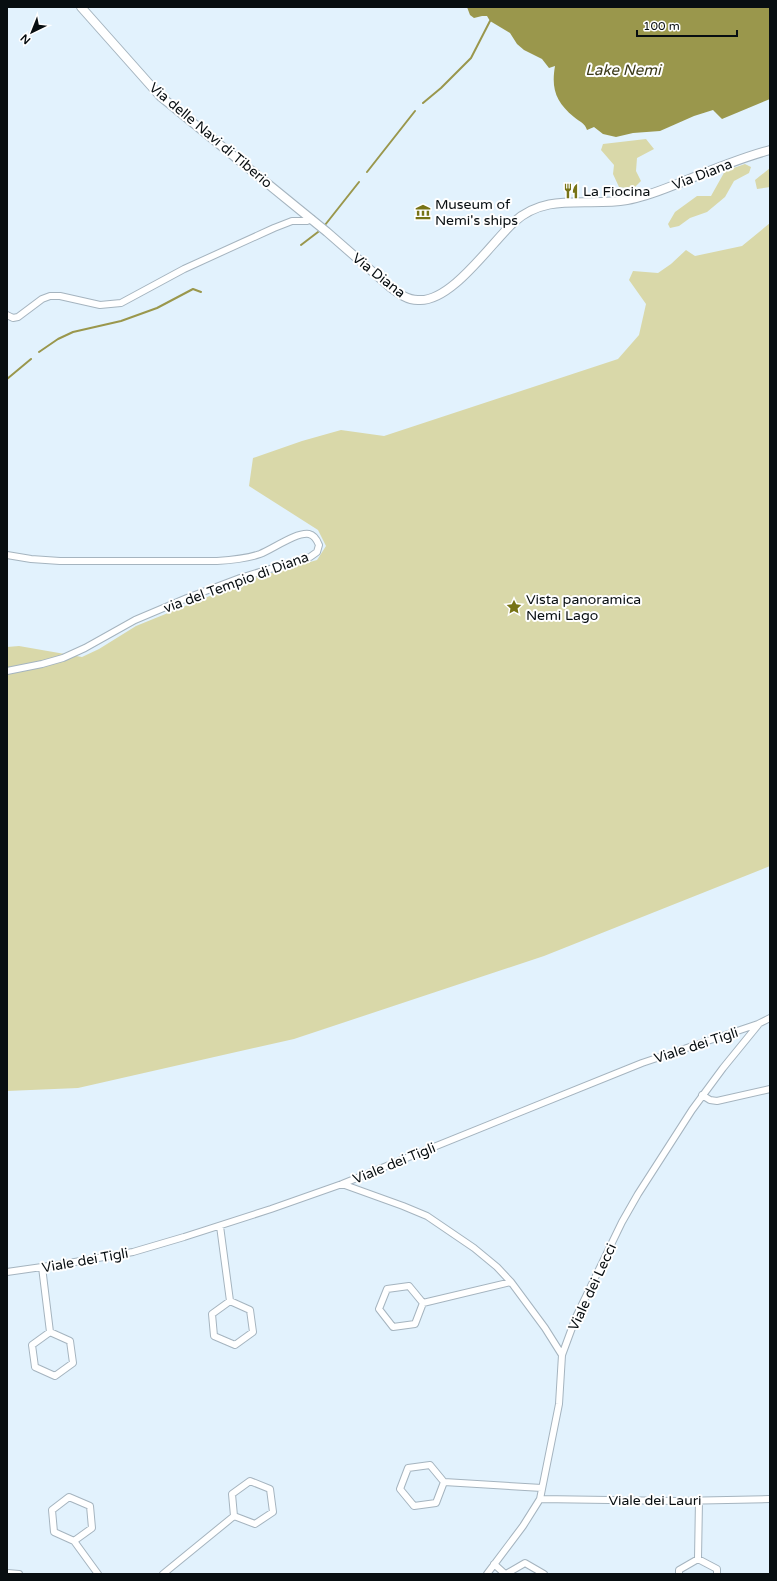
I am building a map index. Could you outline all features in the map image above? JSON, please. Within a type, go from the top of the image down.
[{"type":"street","name":"Via delle Navi di Tiberio","points":[[81,7],[160,96],[333,237]]},
{"type":"street","name":"Via Diana","points":[[333,237],[396,291],[410,299],[426,300],[440,294],[466,275],[521,215],[542,205],[554,203],[615,202],[641,197],[730,163],[770,150]]},
{"type":"street","points":[[7,315],[13,318],[18,317],[42,299],[50,296],[60,296],[100,305],[121,303],[184,269],[274,228],[292,221],[308,221],[312,219]]},
{"type":"street","name":"via del Tempio di Diana","points":[[7,555],[31,559],[60,561],[217,561],[242,558],[258,554],[305,534],[310,534],[314,537],[319,545],[316,552],[310,557],[240,578],[187,598],[135,620],[72,655],[49,663],[7,671]]},
{"type":"street","name":"Viale dei Tigli","points":[[7,1272],[133,1252],[220,1226],[342,1184],[642,1063],[758,1024],[770,1018]]},
{"type":"street","name":"Viale dei Lecci","points":[[487,1574],[523,1526],[540,1499],[559,1404],[562,1355],[576,1317],[625,1218],[644,1185],[702,1095],[758,1024]]},
{"type":"street","points":[[702,1095],[710,1100],[717,1101],[770,1090]]},
{"type":"street","points":[[342,1184],[409,1208],[435,1220],[493,1263],[511,1282],[545,1328],[562,1355]]},
{"type":"street","points":[[220,1226],[230,1301]]},
{"type":"street","points":[[42,1267],[50,1332]]},
{"type":"street","points":[[423,1303],[511,1282]]},
{"type":"street","points":[[409,1286],[423,1303],[415,1324],[393,1327],[379,1310],[387,1289],[409,1286]]},
{"type":"street","points":[[230,1301],[250,1310],[251,1317],[252,1332],[235,1345],[214,1336],[212,1314],[230,1301]]},
{"type":"street","points":[[50,1332],[70,1341],[73,1363],[55,1376],[35,1367],[32,1345],[50,1332]]},
{"type":"street","points":[[444,1482],[436,1503],[414,1506],[400,1488],[408,1468],[430,1465],[444,1482],[542,1488]]},
{"type":"street","points":[[250,1480],[270,1490],[273,1512],[255,1524],[234,1516],[232,1494],[250,1480]]},
{"type":"street","points":[[74,1541],[92,1528],[90,1506],[69,1497],[52,1510],[54,1532],[74,1541],[98,1574]]},
{"type":"street","name":"Viale dei Lauri","points":[[540,1499],[770,1499]]},
{"type":"street","points":[[698,1500],[698,1559]]},
{"type":"street","points":[[163,1574],[234,1516]]},
{"type":"street","points":[[679,1574],[679,1570],[698,1559]]},
{"type":"street","points":[[698,1559],[717,1570],[717,1574]]},
{"type":"street","points":[[494,1564],[506,1574],[525,1563],[544,1574]]},
{"type":"street","points":[[7,1573],[19,1574]]},
{"type":"green space","points":[[646,139],[654,149],[637,158],[636,171],[641,181],[633,189],[619,187],[613,174],[614,165],[601,150],[603,144]]},
{"type":"green space","points":[[745,164],[751,167],[749,173],[734,181],[725,197],[707,212],[690,218],[679,226],[670,228],[668,224],[675,212],[697,196],[711,196],[725,171]]},
{"type":"green space","points":[[770,168],[770,187],[757,189],[755,180]]},
{"type":"green space","points":[[770,223],[770,866],[544,956],[294,1039],[78,1088],[7,1091],[7,647],[19,646],[82,657],[99,649],[136,626],[254,578],[317,560],[326,546],[318,530],[249,486],[253,458],[302,441],[341,430],[384,436],[618,359],[639,335],[646,304],[629,280],[633,271],[658,273],[671,264],[686,250],[695,256],[742,246]]},
{"type":"water","name":"Lake Nemi","points":[[467,7],[770,7],[770,99],[722,119],[713,110],[694,116],[660,131],[633,133],[616,137],[603,134],[594,127],[587,130],[584,124],[563,106],[556,94],[554,82],[555,66],[549,68],[542,59],[524,50],[517,44],[510,33],[490,21],[487,16],[474,18],[470,15]]},
{"type":"waterway","points":[[423,103],[441,88],[471,58],[490,21]]},
{"type":"waterway","points":[[367,172],[415,111]]},
{"type":"waterway","points":[[325,225],[359,182]]},
{"type":"waterway","points":[[301,245],[318,232]]},
{"type":"waterway","points":[[39,352],[58,339],[73,332],[121,321],[157,308],[193,289],[201,292]]},
{"type":"waterway","points":[[7,379],[31,359]]},
{"type":"place","name":"La Fiocina","points":[[571,191]]},
{"type":"place","name":"Museum of Nemi's ships","points":[[423,212]]},
{"type":"place","name":"Vista panoramica Nemi Lago","points":[[514,607]]}]
